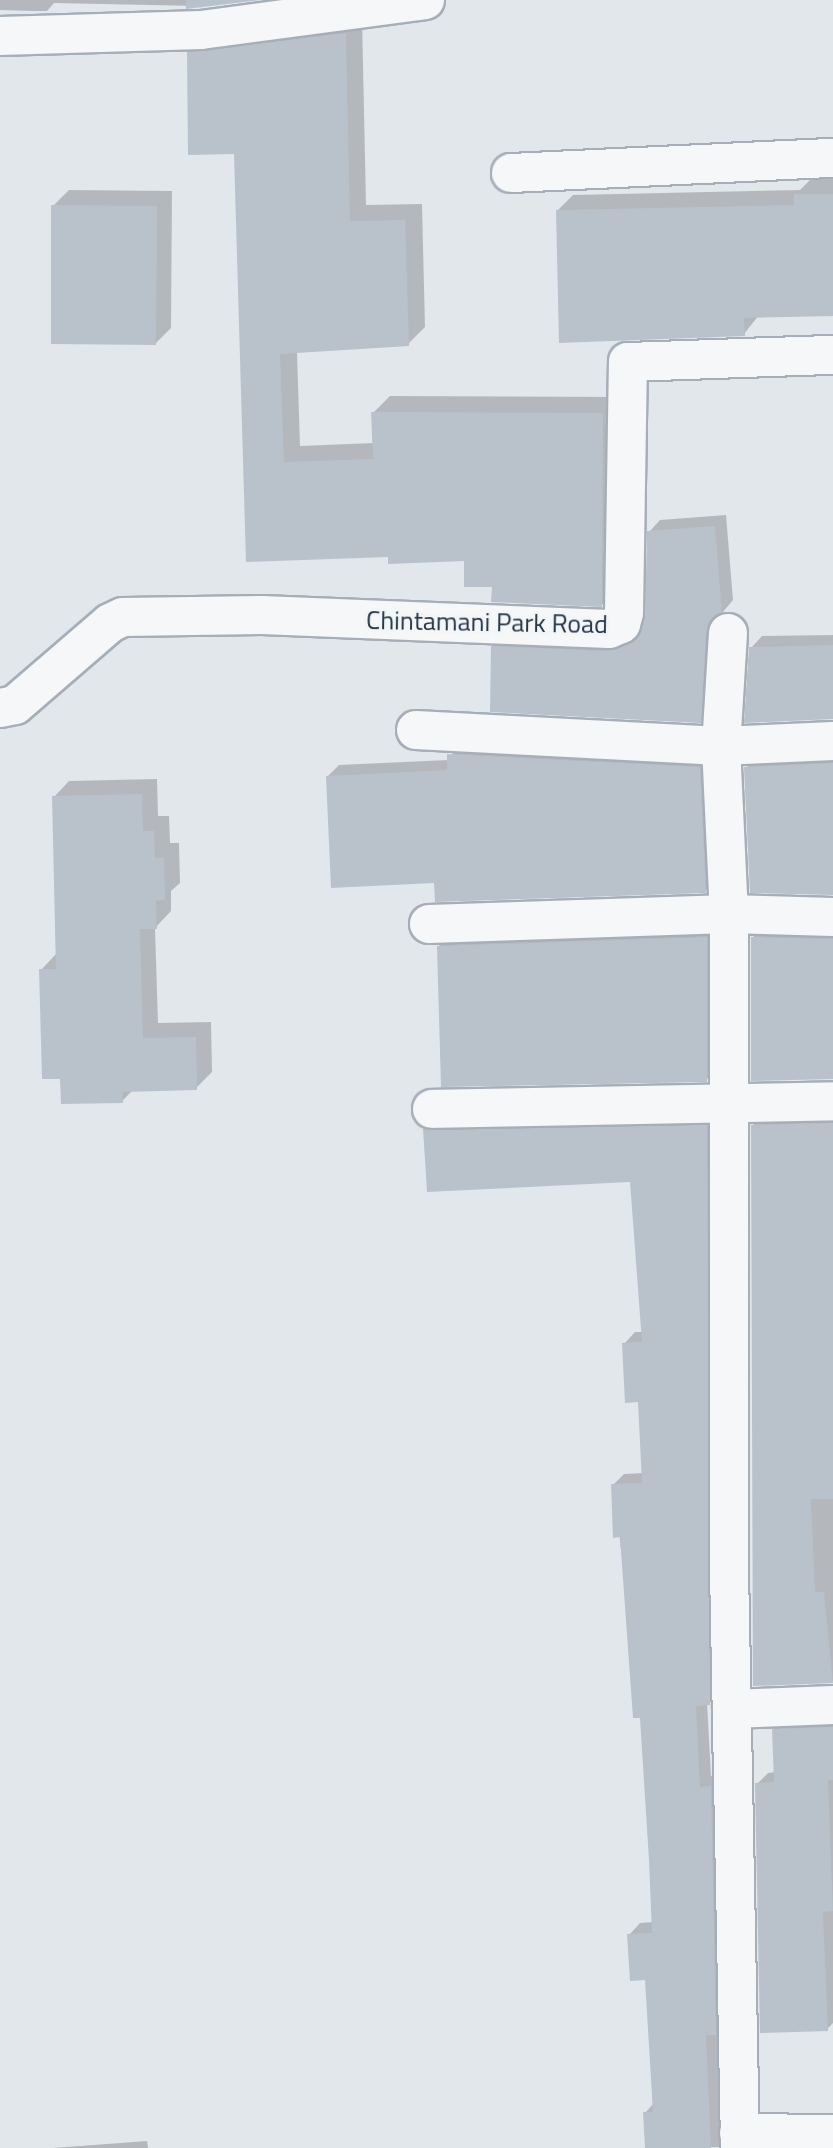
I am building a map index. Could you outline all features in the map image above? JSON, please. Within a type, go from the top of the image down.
[{"type":"street","points":[[0,36],[200,15],[425,0]]},
{"type":"street","points":[[511,173],[833,158]]},
{"type":"street","name":"Chintamani Park Road","points":[[0,708],[15,705],[110,623],[123,617],[262,615],[609,629],[621,624],[628,362],[833,355]]},
{"type":"street","points":[[728,633],[722,746],[729,914],[727,1104],[739,2141],[833,2134]]},
{"type":"street","points":[[416,730],[722,746],[833,741]]},
{"type":"street","points":[[429,924],[729,914],[833,917]]},
{"type":"street","points":[[432,1109],[833,1101]]},
{"type":"street","points":[[732,1709],[833,1705]]},
{"type":"building","points":[[186,0],[260,0],[186,9]]},
{"type":"building","points":[[346,33],[350,221],[405,220],[409,346],[280,354],[284,462],[373,459],[371,412],[603,413],[602,607],[491,602],[492,587],[464,587],[464,561],[388,564],[388,557],[246,562],[234,154],[188,155],[187,52]]},
{"type":"building","points":[[794,194],[833,194],[833,316],[744,318],[745,336],[559,343],[556,210],[794,205]]},
{"type":"building","points":[[51,205],[157,206],[156,345],[51,344]]},
{"type":"building","points":[[715,526],[722,613],[710,620],[706,632],[701,723],[490,712],[491,646],[608,651],[629,644],[638,638],[645,618],[647,531]]},
{"type":"building","points":[[833,645],[833,719],[744,723],[749,647]]},
{"type":"building","points":[[447,754],[700,767],[706,893],[435,902],[434,883],[331,888],[326,776],[447,770]]},
{"type":"building","points":[[833,763],[833,895],[750,893],[744,767]]},
{"type":"building","points":[[142,794],[143,831],[154,831],[155,858],[164,858],[165,900],[156,901],[157,929],[140,929],[143,1038],[196,1037],[197,1090],[123,1092],[123,1103],[61,1104],[60,1079],[42,1079],[39,969],[56,969],[52,796]]},
{"type":"building","points":[[707,937],[707,1082],[441,1087],[437,946]]},
{"type":"building","points":[[751,937],[833,939],[833,1079],[751,1081]]},
{"type":"building","points":[[833,1123],[833,1499],[811,1499],[815,1592],[824,1592],[833,1683],[753,1686],[751,1125]]},
{"type":"building","points":[[707,1125],[710,1705],[696,1706],[700,1787],[711,1786],[716,2035],[706,2035],[711,2148],[645,2148],[643,2112],[653,2112],[645,1980],[630,1981],[627,1934],[652,1933],[649,1860],[640,1718],[633,1718],[620,1537],[613,1538],[611,1484],[642,1483],[638,1402],[625,1403],[622,1343],[642,1342],[630,1182],[427,1192],[423,1129]]},
{"type":"building","points":[[833,1727],[833,1780],[828,1780],[833,1911],[823,1912],[828,2031],[760,2033],[755,1783],[774,1782],[772,1729]]}]
